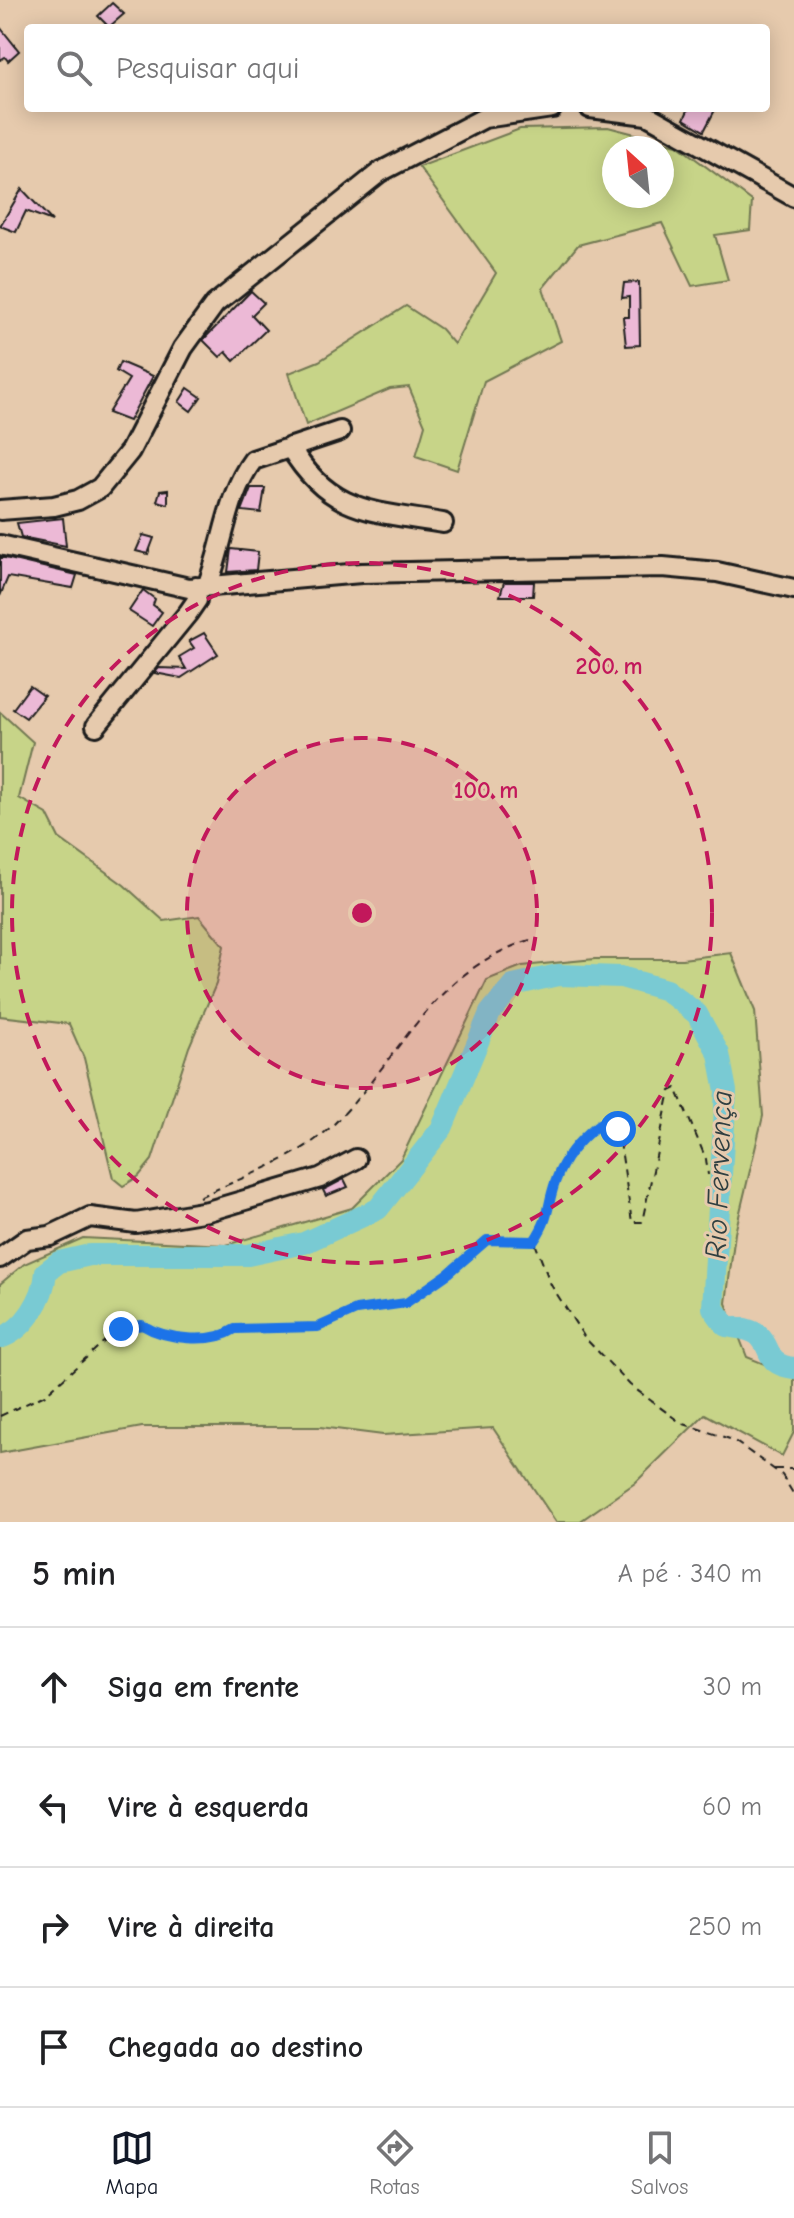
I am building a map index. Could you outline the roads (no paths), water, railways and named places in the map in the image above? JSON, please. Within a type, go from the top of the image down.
[{"type":"street","points":[[0,510],[54,506],[78,500],[100,488],[130,451],[183,348],[215,304],[380,172],[484,118],[525,112]]},
{"type":"street","points":[[623,112],[647,115],[794,197]]},
{"type":"street","points":[[96,726],[197,600],[243,473],[253,460],[340,431]]},
{"type":"street","points":[[290,447],[321,489],[346,502],[367,510],[443,523]]},
{"type":"street","points":[[0,545],[202,587],[361,573],[663,567],[717,572],[794,589]]},
{"type":"street","points":[[0,1258],[27,1239],[50,1236],[90,1217],[136,1223],[208,1211],[320,1178],[356,1159]]},
{"type":"waterway","name":"Rio Fervença","points":[[0,1338],[17,1328],[32,1312],[46,1272],[59,1262],[90,1255],[248,1255],[304,1243],[378,1209],[442,1128],[490,1013],[513,985],[558,975],[621,977],[666,990],[697,1014],[719,1054],[726,1091],[713,1308],[726,1326],[755,1333],[763,1340],[773,1359],[794,1368]]}]
